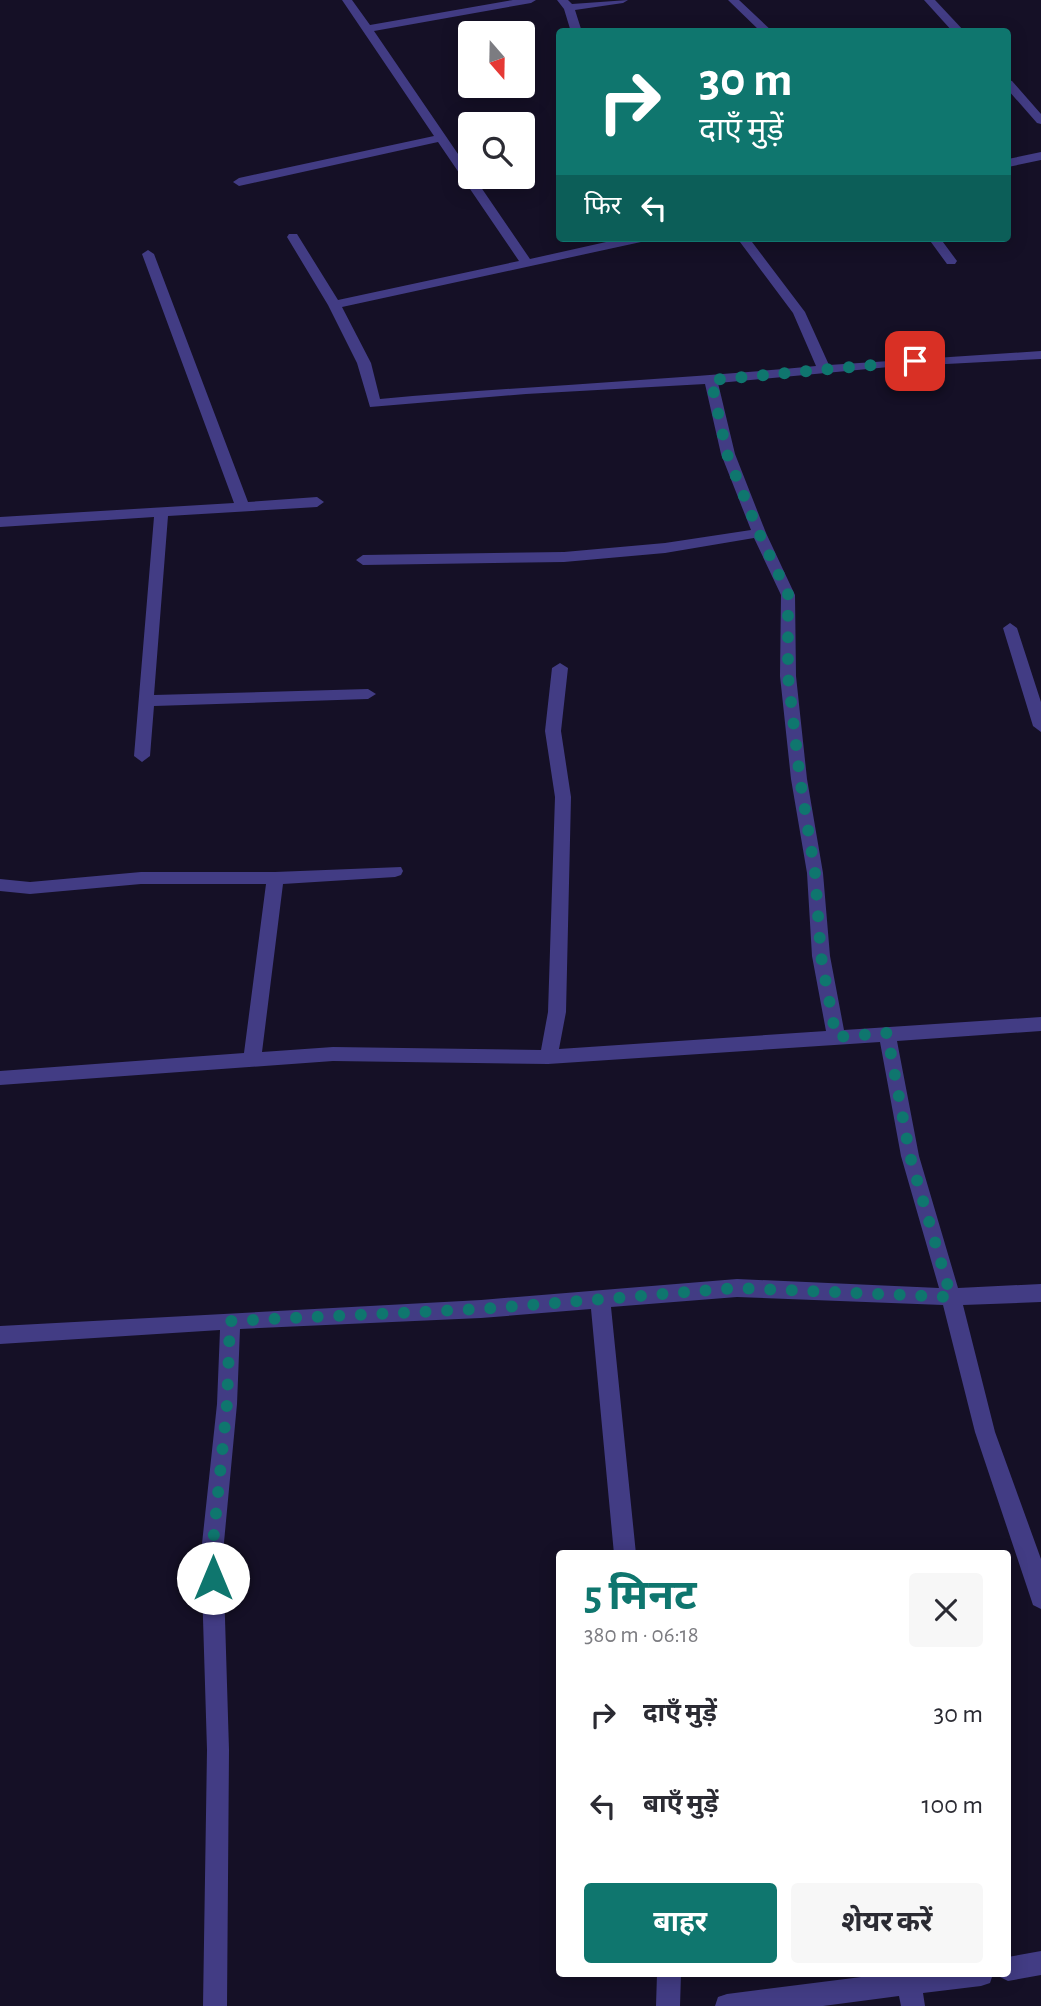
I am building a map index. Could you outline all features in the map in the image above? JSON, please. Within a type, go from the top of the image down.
[{"type":"street","points":[[347,0],[525,261]]},
{"type":"street","points":[[368,29],[531,0]]},
{"type":"street","points":[[575,28],[566,4],[623,0]]},
{"type":"street","points":[[733,0],[764,28]]},
{"type":"street","points":[[929,0],[956,28]]},
{"type":"street","points":[[1011,86],[1041,121]]},
{"type":"street","points":[[239,181],[440,138]]},
{"type":"street","points":[[1011,162],[1041,156]]},
{"type":"street","points":[[293,237],[334,305],[364,363],[375,404],[526,390],[711,380],[889,363],[1041,355]]},
{"type":"street","points":[[334,305],[621,242]]},
{"type":"street","points":[[746,242],[799,312],[824,369]]},
{"type":"street","points":[[937,242],[951,261]]},
{"type":"street","points":[[148,254],[243,507]]},
{"type":"street","points":[[711,380],[727,454],[759,533],[788,594],[789,689],[815,873],[821,956],[836,1037]]},
{"type":"street","points":[[0,522],[317,502]]},
{"type":"street","points":[[142,756],[162,512]]},
{"type":"street","points":[[363,560],[565,557],[665,548],[759,533]]},
{"type":"street","points":[[1010,628],[1041,726]]},
{"type":"street","points":[[548,1057],[557,1012],[563,797],[553,731],[560,668]]},
{"type":"street","points":[[146,701],[368,694]]},
{"type":"street","points":[[0,885],[30,888],[141,877],[275,878],[395,870]]},
{"type":"street","points":[[252,1059],[275,878]]},
{"type":"street","points":[[0,1078],[334,1054],[548,1057],[1041,1024]]},
{"type":"street","points":[[887,1033],[910,1156],[951,1297],[985,1432],[1032,1564],[1041,1598]]},
{"type":"street","points":[[0,1335],[481,1309],[737,1288],[951,1297],[1041,1293]]},
{"type":"street","points":[[600,1299],[625,1550]]},
{"type":"street","points":[[215,2006],[218,1750],[212,1553],[227,1404],[230,1321]]},
{"type":"street","points":[[1011,1968],[1041,1963]]},
{"type":"street","points":[[668,2006],[669,1977]]},
{"type":"street","points":[[727,2006],[911,1995],[971,1977]]},
{"type":"route","points":[[213,1578],[212,1553],[227,1404],[230,1321],[481,1309],[737,1288],[951,1297],[910,1156],[887,1033],[836,1037],[821,956],[815,873],[788,676],[788,594],[759,533],[727,454],[711,380],[915,361]]}]
